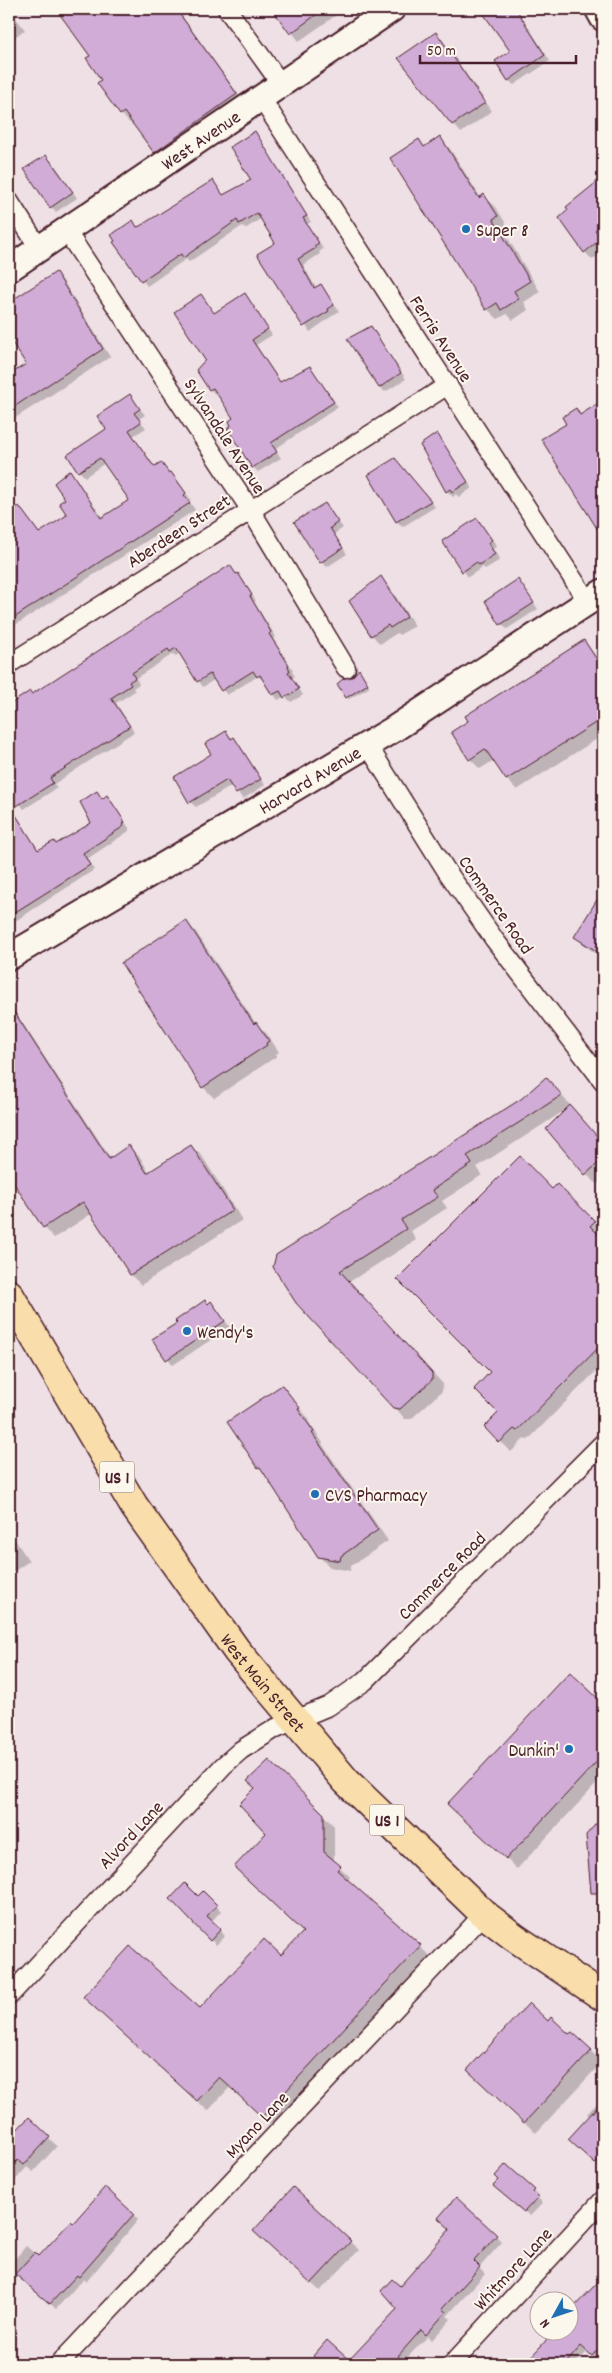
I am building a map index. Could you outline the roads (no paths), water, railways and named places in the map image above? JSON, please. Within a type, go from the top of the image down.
[{"type":"main road","name":"West Main Street","points":[[9,1294],[134,1506],[237,1651],[297,1720],[346,1781],[484,1914],[603,1997]]},
{"type":"street","points":[[227,9],[281,84]]},
{"type":"street","name":"West Avenue","points":[[9,269],[392,9]]},
{"type":"street","points":[[598,9],[603,18]]},
{"type":"street","name":"Ferris Avenue","points":[[260,98],[448,385],[595,597]]},
{"type":"street","points":[[9,201],[39,248]]},
{"type":"street","name":"Sylvandale Avenue","points":[[66,229],[250,509],[346,668]]},
{"type":"street","name":"Aberdeen Street","points":[[9,664],[250,509],[448,385]]},
{"type":"street","name":"Harvard Avenue","points":[[9,957],[367,744],[595,597]]},
{"type":"street","name":"Commerce Road","points":[[367,744],[446,870],[494,939],[603,1080]]},
{"type":"street","name":"Commerce Road","points":[[297,1720],[329,1706],[366,1681],[603,1443]]},
{"type":"street","name":"Alvord Lane","points":[[9,1996],[223,1766],[241,1750],[269,1733],[297,1720]]},
{"type":"street","name":"Myano Lane","points":[[58,2364],[484,1914]]},
{"type":"street","name":"Whitmore Lane","points":[[452,2364],[603,2200]]},
{"type":"place","name":"Super 8","points":[[466,229]]},
{"type":"place","name":"Wendy's","points":[[187,1331]]},
{"type":"place","name":"CVS Pharmacy","points":[[315,1494]]},
{"type":"place","name":"Dunkin'","points":[[569,1749]]}]
